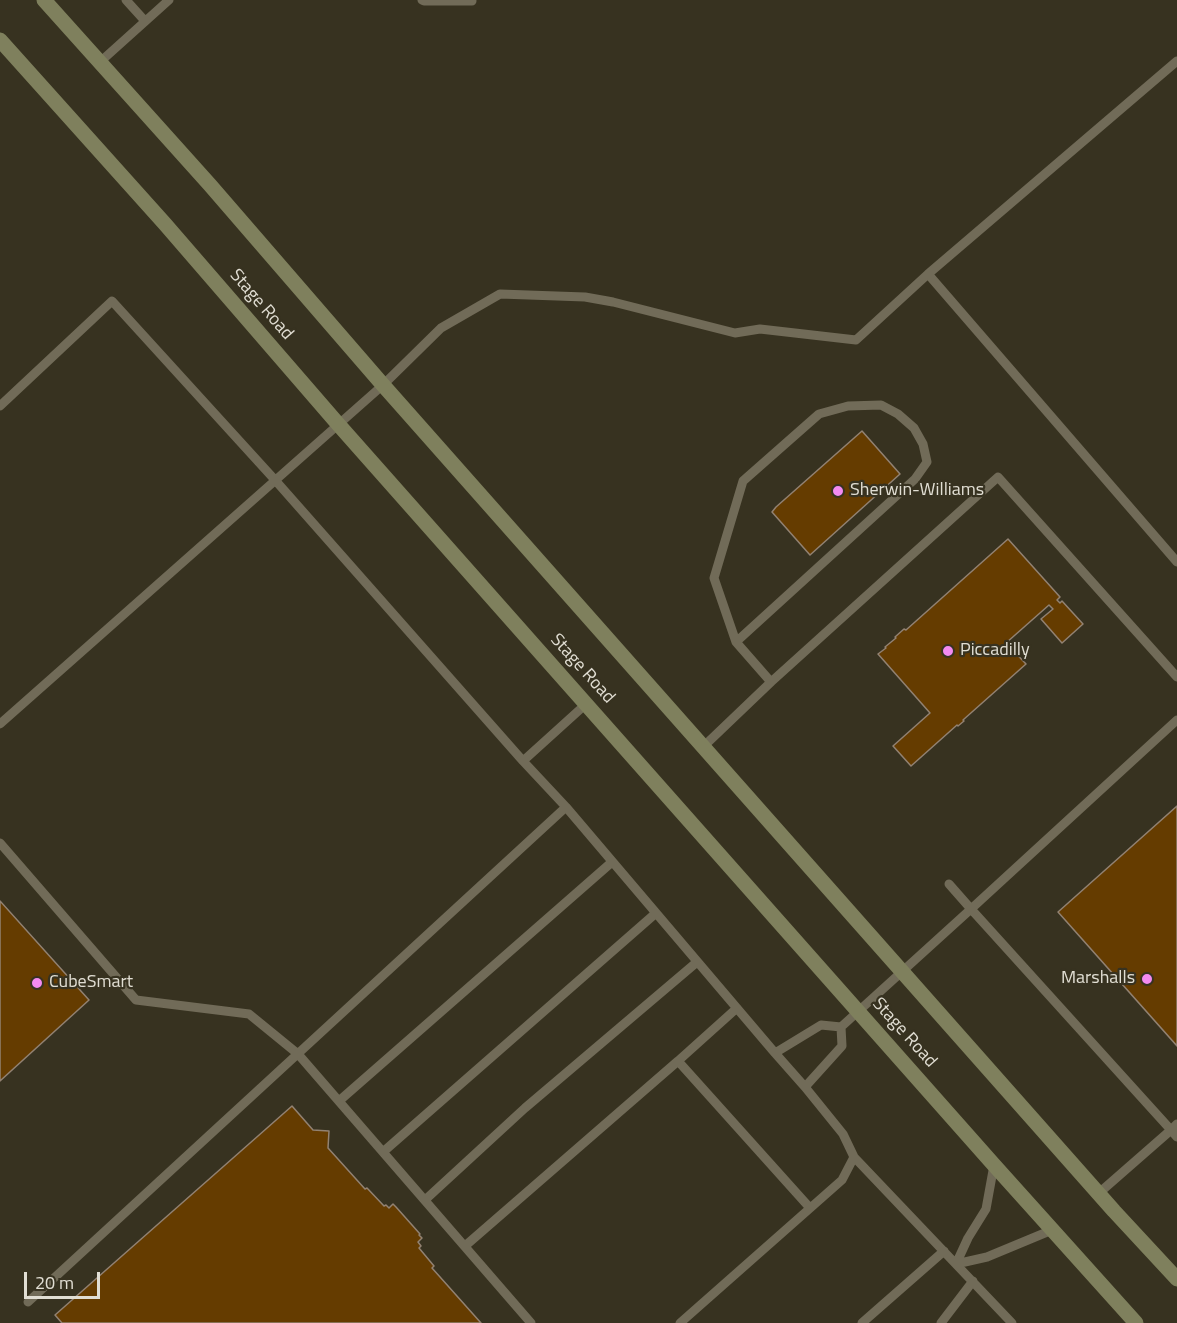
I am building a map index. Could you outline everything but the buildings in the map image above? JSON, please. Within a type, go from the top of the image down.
[{"type":"main road","points":[[44,0],[703,747],[1177,1279]]},
{"type":"main road","name":"Stage Road","points":[[0,40],[1136,1323]]},
{"type":"lane","points":[[126,0],[145,21]]},
{"type":"lane","points":[[100,62],[169,0]]},
{"type":"lane","points":[[422,0],[424,2],[472,1]]},
{"type":"lane","points":[[0,724],[383,385],[441,328],[500,294],[585,297],[604,300],[735,333],[760,329],[856,340],[928,274],[1177,61]]},
{"type":"lane","points":[[928,274],[1177,562]]},
{"type":"lane","points":[[0,406],[112,302],[275,480],[566,807],[805,1087],[843,1134],[854,1157],[1012,1323]]},
{"type":"lane","points":[[736,642],[915,479],[927,462],[923,444],[914,428],[898,414],[881,405],[848,406],[819,414],[743,481],[714,578],[736,642],[771,682]]},
{"type":"lane","points":[[703,747],[771,682],[998,477],[1177,677]]},
{"type":"lane","points":[[523,761],[586,704]]},
{"type":"lane","points":[[775,1053],[821,1025],[841,1027],[1177,720]]},
{"type":"lane","points":[[28,1302],[566,807]]},
{"type":"lane","points":[[0,843],[136,1000],[249,1014],[298,1054],[531,1323]]},
{"type":"lane","points":[[339,1101],[612,862]]},
{"type":"lane","points":[[949,884],[1175,1131],[1099,1193]]},
{"type":"lane","points":[[383,1152],[656,913]]},
{"type":"lane","points":[[425,1200],[525,1108],[697,962]]},
{"type":"lane","points":[[465,1246],[737,1008]]},
{"type":"lane","points":[[805,1087],[842,1046],[841,1027]]},
{"type":"lane","points":[[678,1061],[810,1208]]},
{"type":"lane","points":[[680,1323],[842,1180],[854,1157]]},
{"type":"lane","points":[[956,1264],[968,1238],[986,1209],[994,1165]]},
{"type":"lane","points":[[956,1264],[987,1257],[1052,1230]]},
{"type":"lane","points":[[862,1323],[945,1251]]},
{"type":"lane","points":[[941,1323],[973,1281]]},
{"type":"place","name":"Sherwin-Williams","points":[[838,491]]},
{"type":"place","name":"Piccadilly","points":[[948,651]]},
{"type":"place","name":"Marshalls","points":[[1147,979]]},
{"type":"place","name":"CubeSmart","points":[[37,983]]}]
